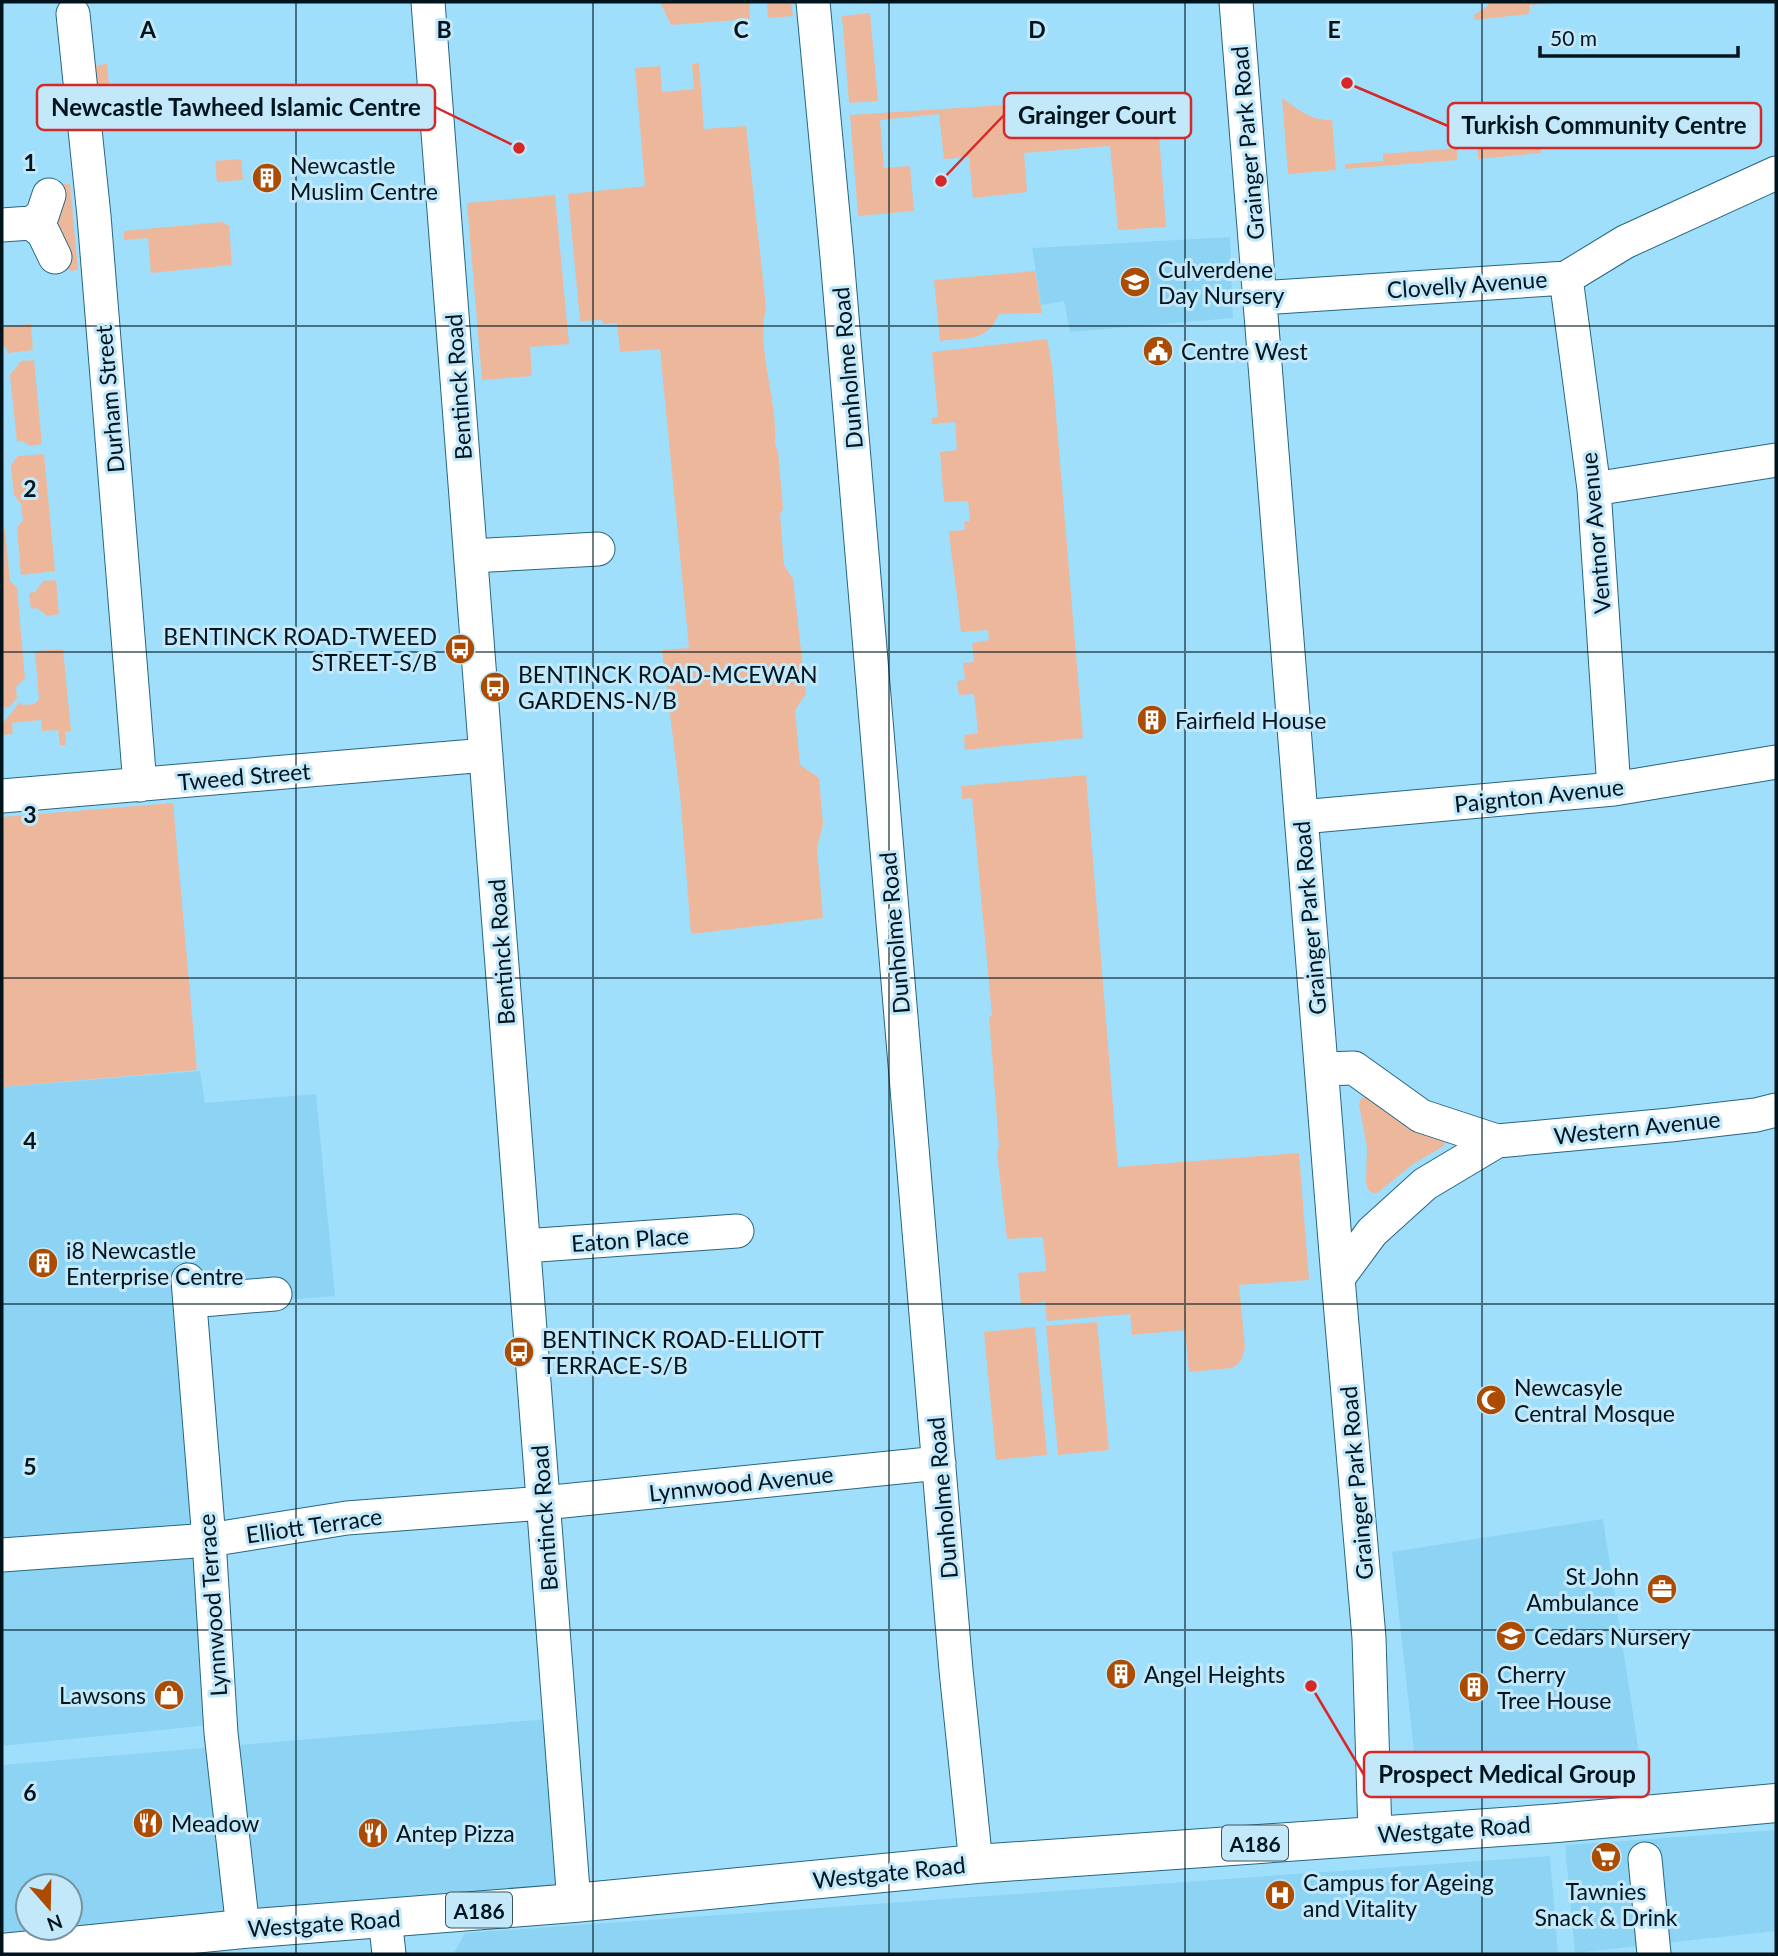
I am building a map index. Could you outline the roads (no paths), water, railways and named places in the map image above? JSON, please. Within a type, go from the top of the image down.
[{"type":"main road","name":"Westgate Road","points":[[24,1952],[243,1929],[387,1936],[574,1903],[976,1864],[1598,1820],[1776,1803]]},
{"type":"street","name":"Bentinck Road","points":[[428,2],[574,1903]]},
{"type":"street","name":"Dunholme Road","points":[[813,2],[838,257],[939,1463],[976,1864]]},
{"type":"street","name":"Grainger Park Road","points":[[1236,2],[1369,1638],[1376,1834]]},
{"type":"street","name":"Durham Street","points":[[73,14],[94,216],[140,785]]},
{"type":"street","name":"Clovelly Avenue","points":[[1260,298],[1566,278],[1625,242],[1776,173]]},
{"type":"street","points":[[16,224],[42,216],[49,194]]},
{"type":"street","points":[[16,224],[43,232],[55,257]]},
{"type":"street","name":"Ventnor Avenue","points":[[1566,278],[1594,489],[1614,789]]},
{"type":"street","points":[[1594,489],[1776,460]]},
{"type":"street","points":[[471,556],[598,549]]},
{"type":"street","name":"Tweed Street","points":[[2,796],[486,755]]},
{"type":"street","name":"Paignton Avenue","points":[[1301,817],[1614,789],[1776,762]]},
{"type":"street","name":"Western Avenue","points":[[1323,1069],[1354,1068],[1421,1116],[1497,1141],[1744,1116],[1776,1110]]},
{"type":"street","name":"Western Avenue","points":[[1338,1278],[1372,1232],[1425,1184],[1497,1141]]},
{"type":"street","name":"Eaton Place","points":[[524,1246],[737,1231]]},
{"type":"street","name":"Lynnwood Terrace","points":[[243,1929],[221,1733],[189,1291],[275,1294]]},
{"type":"street","name":"Lynnwood Avenue","points":[[543,1503],[939,1463]]},
{"type":"street","name":"Elliott Terrace","points":[[2,1555],[209,1540],[347,1518],[543,1503]]},
{"type":"street","points":[[1645,1859],[1654,1954]]},
{"type":"place","name":"Turkish Community Centre","points":[[1347,83]]},
{"type":"place","name":"Newcastle Tawheed Islamic Centre","points":[[519,148]]},
{"type":"place","name":"Newcastle Muslim Centre","points":[[267,178]]},
{"type":"place","name":"Grainger Court","points":[[941,181]]},
{"type":"place","name":"Culverdene Day Nursery","points":[[1135,282]]},
{"type":"place","name":"Centre West","points":[[1158,351]]},
{"type":"place","name":"BENTINCK ROAD-TWEED STREET-S/B","points":[[460,649]]},
{"type":"place","name":"BENTINCK ROAD-MCEWAN GARDENS-N/B","points":[[495,687]]},
{"type":"place","name":"Fairfield House","points":[[1152,720]]},
{"type":"place","name":"i8 Newcastle Enterprise Centre","points":[[43,1263]]},
{"type":"place","name":"BENTINCK ROAD-ELLIOTT TERRACE-S/B","points":[[519,1352]]},
{"type":"place","name":"Newcasyle Central Mosque","points":[[1491,1400]]},
{"type":"place","name":"St John Ambulance","points":[[1662,1589]]},
{"type":"place","name":"Cedars Nursery","points":[[1511,1636]]},
{"type":"place","name":"Angel Heights","points":[[1121,1674]]},
{"type":"place","name":"Prospect Medical Group","points":[[1311,1686]]},
{"type":"place","name":"Cherry Tree House","points":[[1474,1687]]},
{"type":"place","name":"Lawsons","points":[[169,1695]]},
{"type":"place","name":"Meadow","points":[[148,1823]]},
{"type":"place","name":"Antep Pizza","points":[[373,1833]]},
{"type":"place","name":"Tawnies Snack & Drink","points":[[1606,1857]]},
{"type":"place","name":"Campus for Ageing and Vitality","points":[[1280,1895]]}]
